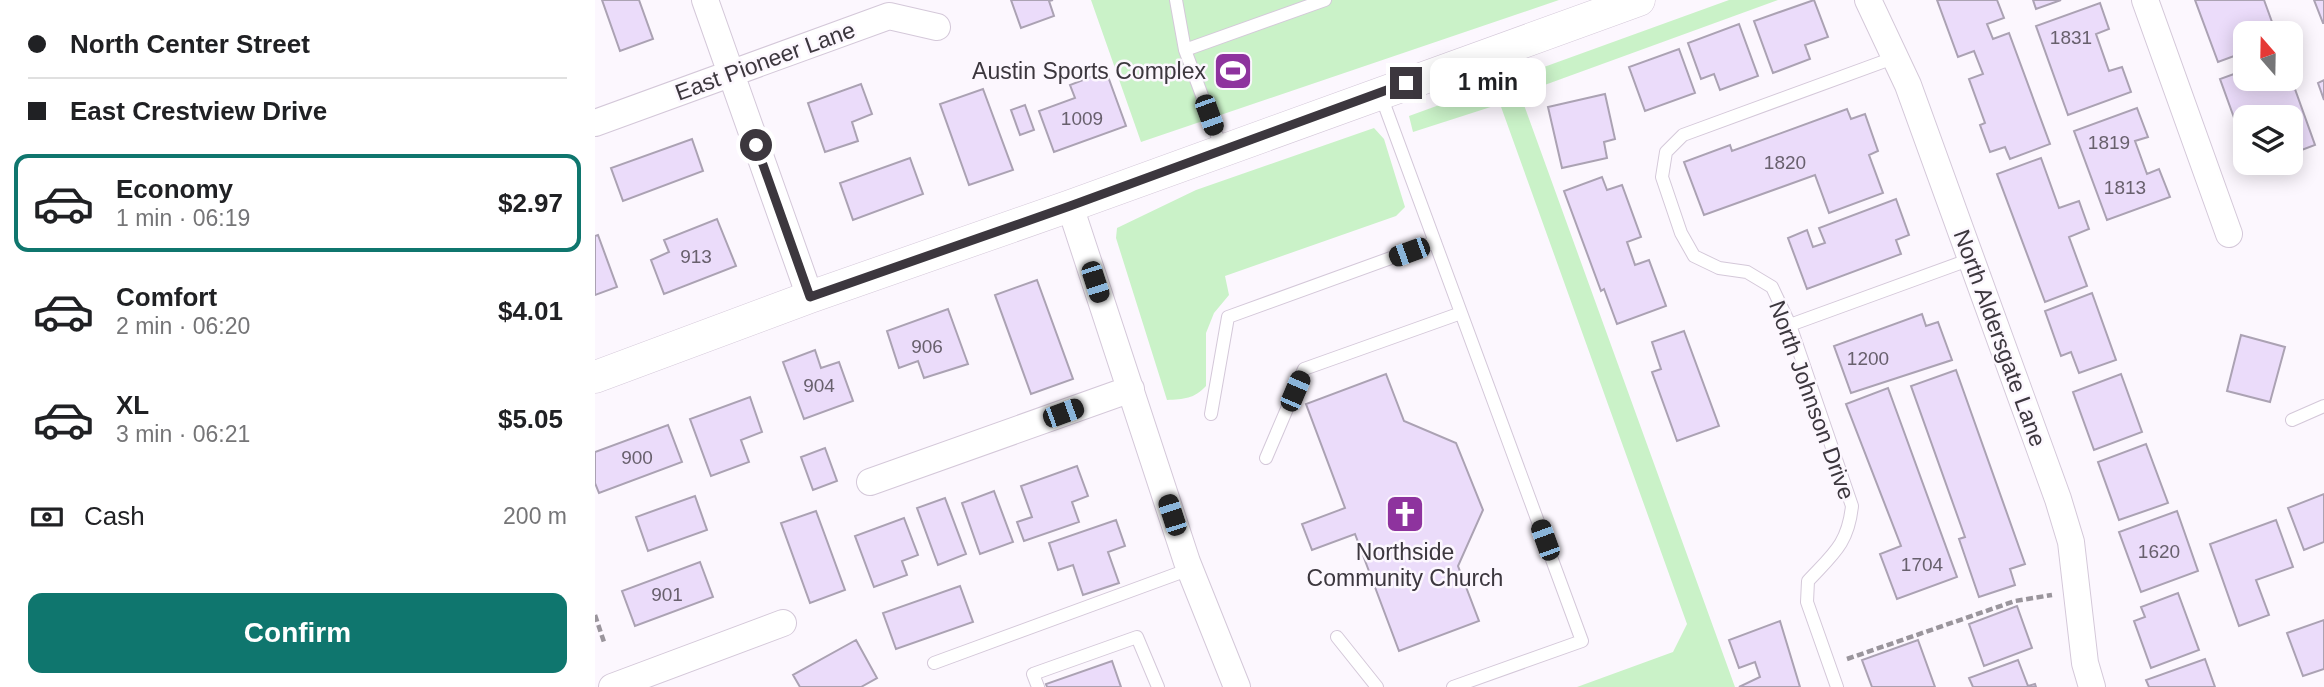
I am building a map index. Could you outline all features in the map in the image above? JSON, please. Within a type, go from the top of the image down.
[{"type":"street","points":[[705,0],[810,297]]},
{"type":"street","points":[[595,377],[810,297],[1639,0]]},
{"type":"street","name":"North Aldersgate Lane","points":[[1868,0],[1896,57],[2071,542],[2085,663],[2092,687]]},
{"type":"street","points":[[2145,0],[2229,234]]},
{"type":"street","name":"East Pioneer Lane","points":[[595,123],[889,16],[937,27]]},
{"type":"street","points":[[1070,206],[1190,569],[1235,686]]},
{"type":"street","points":[[870,482],[1131,389]]},
{"type":"street","points":[[612,687],[783,623]]},
{"type":"lane","points":[[1176,0],[1185,50],[1222,149]]},
{"type":"lane","points":[[1185,50],[1325,0]]},
{"type":"lane","name":"North Johnson Drive","points":[[1837,687],[1807,602],[1808,581],[1839,549],[1849,531],[1851,506],[1790,325],[1772,287],[1747,272],[1719,268],[1694,256],[1681,233],[1662,177],[1665,152],[1683,135],[1896,57]]},
{"type":"lane","points":[[1380,93],[1582,641],[1453,687]]},
{"type":"lane","points":[[1211,414],[1228,317],[1435,242]]},
{"type":"lane","points":[[1790,325],[1971,259]]},
{"type":"lane","points":[[1266,458],[1304,369],[1461,313]]},
{"type":"lane","points":[[2292,420],[2324,406]]},
{"type":"lane","points":[[934,663],[1190,569]]},
{"type":"lane","points":[[1038,687],[1033,674],[1137,637],[1158,687]]},
{"type":"lane","points":[[1337,637],[1377,687]]},
{"type":"path","points":[[1830,665],[2015,601],[2056,595]]},
{"type":"path","points":[[595,615],[604,642]]},
{"type":"green space","name":"Austin Sports Complex","points":[[1091,0],[1559,0],[1141,142]]},
{"type":"green space","points":[[1729,0],[1778,0],[1520,94],[1735,687],[1577,687],[1673,652],[1687,624],[1500,104],[1413,132],[1409,116]]},
{"type":"green space","points":[[1374,128],[1384,139],[1405,207],[1396,216],[1225,276],[1229,295],[1214,313],[1206,333],[1206,386],[1188,398],[1167,400],[1116,238],[1117,228],[1196,190]]},
{"type":"building","points":[[602,0],[639,0],[653,39],[620,51]]},
{"type":"building","points":[[1011,0],[1053,0],[1049,1],[1054,16],[1021,28]]},
{"type":"building","points":[[1814,0],[1828,37],[1805,45],[1810,59],[1773,73],[1754,21]]},
{"type":"building","points":[[1937,0],[1997,0],[2004,18],[1987,24],[1993,39],[2009,33],[2050,144],[2010,159],[2005,147],[1990,152],[1980,125],[1985,123],[1969,79],[1983,74],[1974,51],[1958,57]]},
{"type":"building","points":[[2033,0],[2061,0],[2036,9]]},
{"type":"building","points":[[2195,0],[2264,0],[2272,21],[2233,21],[2233,56],[2218,62]]},
{"type":"building","points":[[2314,0],[2324,0],[2324,23],[2323,23]]},
{"type":"building","points":[[2100,3],[2109,29],[2096,34],[2109,71],[2122,67],[2131,92],[2068,115],[2036,26]]},
{"type":"building","points":[[1739,24],[1758,76],[1720,90],[1714,74],[1701,79],[1688,43]]},
{"type":"building","points":[[1679,49],[1695,93],[1645,111],[1629,67]]},
{"type":"building","points":[[1106,71],[1126,126],[1054,152],[1039,111],[1075,98],[1070,85]]},
{"type":"building","points":[[2233,74],[2233,91],[2296,91],[2301,105],[2233,105],[2233,115],[2220,79]]},
{"type":"building","points":[[2324,80],[2324,100],[2318,83]]},
{"type":"building","points":[[861,84],[872,114],[852,122],[858,141],[825,152],[808,103]]},
{"type":"building","points":[[983,89],[1013,170],[969,185],[940,104]]},
{"type":"building","points":[[1605,94],[1615,139],[1604,142],[1607,158],[1562,168],[1548,107]]},
{"type":"building","points":[[1025,105],[1034,130],[1020,135],[1011,110]]},
{"type":"building","points":[[2137,108],[2148,137],[2135,141],[2147,174],[2159,169],[2170,197],[2107,220],[2074,131]]},
{"type":"building","points":[[1847,109],[1851,119],[1865,114],[1878,151],[1869,155],[1883,193],[1829,213],[1815,175],[1704,215],[1684,162],[1730,145],[1732,151]]},
{"type":"building","points":[[2303,112],[2315,145],[2303,150]]},
{"type":"building","points":[[692,139],[703,171],[623,201],[611,168]]},
{"type":"building","points":[[910,158],[923,194],[853,220],[840,183]]},
{"type":"building","points":[[2041,158],[2059,208],[2079,201],[2089,229],[2069,237],[2087,286],[2045,302],[1997,174]]},
{"type":"building","points":[[1602,177],[1607,190],[1622,185],[1641,237],[1627,242],[1635,265],[1649,260],[1666,306],[1617,324],[1604,289],[1601,291],[1564,191]]},
{"type":"building","points":[[1896,199],[1909,235],[1896,240],[1901,254],[1807,289],[1788,238],[1807,230],[1813,247],[1825,243],[1819,228]]},
{"type":"building","points":[[717,219],[736,266],[664,294],[651,260],[669,252],[664,240]]},
{"type":"building","points":[[598,235],[617,287],[595,295],[595,236]]},
{"type":"building","points":[[1037,280],[1073,379],[1031,394],[995,295]]},
{"type":"building","points":[[2092,293],[2116,360],[2079,373],[2071,352],[2061,356],[2045,311]]},
{"type":"building","points":[[948,309],[968,364],[924,378],[918,361],[899,368],[887,331]]},
{"type":"building","points":[[1922,314],[1926,326],[1938,322],[1952,360],[1851,393],[1834,346]]},
{"type":"building","points":[[1684,331],[1719,426],[1677,441],[1652,372],[1661,369],[1652,342]]},
{"type":"building","points":[[2241,335],[2285,347],[2270,402],[2227,391]]},
{"type":"building","points":[[815,350],[821,368],[839,362],[853,401],[804,419],[783,362]]},
{"type":"building","points":[[1956,370],[2025,564],[2010,569],[2015,585],[1979,597],[1959,539],[1965,537],[1911,386]]},
{"type":"building","name":"Northside Community Church","points":[[1386,374],[1404,421],[1456,443],[1483,510],[1458,566],[1479,621],[1399,651],[1355,534],[1312,550],[1302,524],[1345,508],[1306,404]]},
{"type":"building","points":[[2121,374],[2142,432],[2094,450],[2073,392]]},
{"type":"building","points":[[1888,388],[1957,577],[1897,599],[1880,554],[1901,546],[1846,404]]},
{"type":"building","points":[[750,397],[762,432],[741,440],[749,462],[711,476],[690,419]]},
{"type":"building","points":[[668,425],[682,462],[599,493],[595,483],[595,452]]},
{"type":"building","points":[[2146,444],[2168,503],[2119,520],[2098,462]]},
{"type":"building","points":[[825,448],[837,481],[813,490],[801,457]]},
{"type":"building","points":[[1077,466],[1088,496],[1072,502],[1079,522],[1024,541],[1017,522],[1032,517],[1021,486]]},
{"type":"building","points":[[994,491],[1013,542],[980,554],[962,503]]},
{"type":"building","points":[[2324,494],[2324,542],[2304,550],[2288,508]]},
{"type":"building","points":[[695,496],[707,530],[648,551],[636,517]]},
{"type":"building","points":[[945,498],[966,554],[938,565],[917,508]]},
{"type":"building","points":[[816,511],[845,590],[810,603],[781,523]]},
{"type":"building","points":[[2177,511],[2198,571],[2141,592],[2119,532]]},
{"type":"building","points":[[904,518],[918,555],[902,561],[907,575],[874,587],[855,536]]},
{"type":"building","points":[[1116,520],[1125,546],[1108,552],[1119,583],[1083,595],[1073,565],[1058,570],[1049,543]]},
{"type":"building","points":[[2276,520],[2293,567],[2256,580],[2269,615],[2239,626],[2210,544]]},
{"type":"building","points":[[700,562],[713,597],[635,626],[622,591]]},
{"type":"building","points":[[960,586],[973,622],[896,649],[883,613]]},
{"type":"building","points":[[2178,593],[2199,650],[2151,668],[2134,621],[2145,617],[2141,607]]},
{"type":"building","points":[[2017,606],[2032,648],[1984,666],[1969,624]]},
{"type":"building","points":[[2324,620],[2324,669],[2303,676],[2287,633]]},
{"type":"building","points":[[1780,621],[1800,687],[1739,687],[1760,677],[1755,662],[1739,668],[1729,640]]},
{"type":"building","points":[[856,640],[877,678],[861,687],[800,687],[793,675]]},
{"type":"building","points":[[1918,640],[1935,687],[1872,687],[1862,660]]},
{"type":"building","points":[[2205,659],[2215,687],[2149,687],[2146,680]]},
{"type":"building","points":[[2018,660],[2028,686],[2035,684],[2036,687],[1973,687],[1969,678]]},
{"type":"building","points":[[1112,661],[1121,687],[1047,687],[1046,684]]},
{"type":"place","name":"Austin Sports Complex","points":[[1233,71]]},
{"type":"place","name":"Northside Community Church","points":[[1405,514]]},
{"type":"route","points":[[756,145],[810,297],[1070,206],[1406,83]]}]
